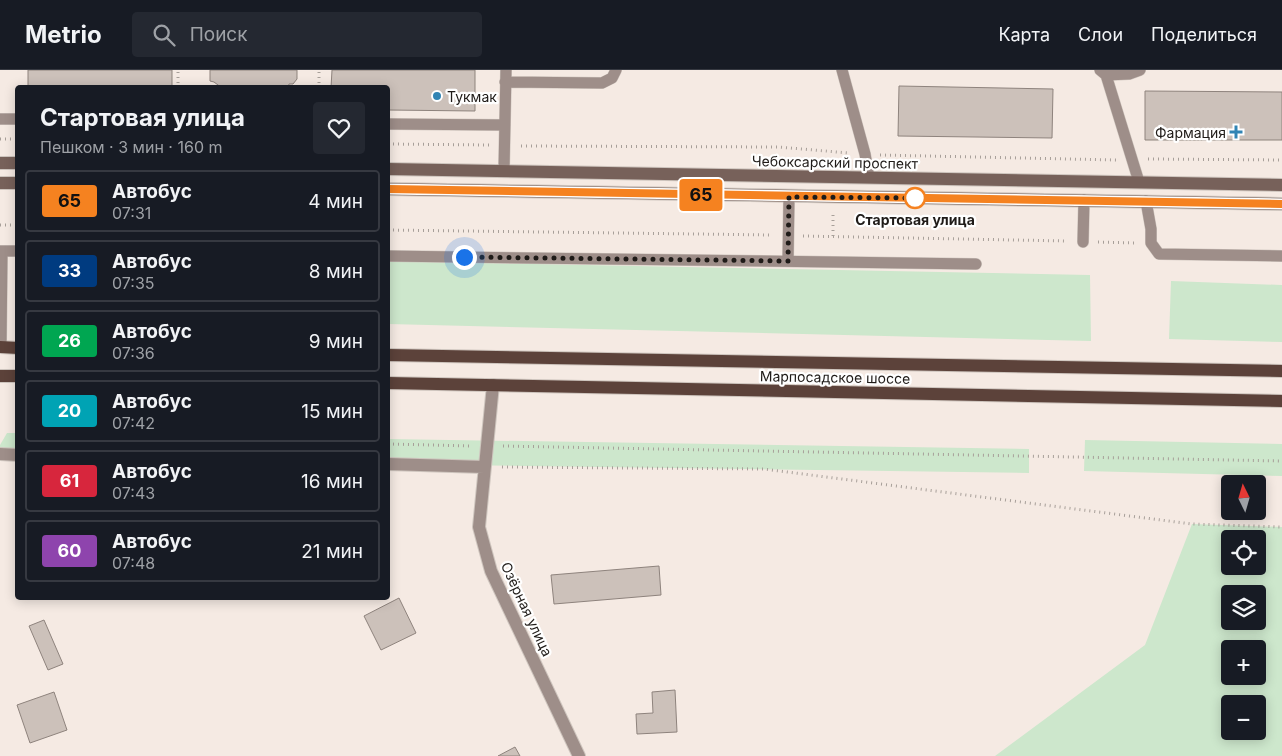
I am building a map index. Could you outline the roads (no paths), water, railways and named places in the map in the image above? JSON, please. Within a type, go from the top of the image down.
[{"type":"main road","points":[[0,348],[15,348]]},
{"type":"main road","name":"Марпосадское шоссе","points":[[390,355],[1282,371]]},
{"type":"main road","points":[[0,376],[15,376]]},
{"type":"main road","name":"Марпосадское шоссе","points":[[390,383],[1282,401]]},
{"type":"street","points":[[0,163],[15,163]]},
{"type":"street","name":"Чебоксарский проспект","points":[[390,169],[1282,185]]},
{"type":"street","points":[[0,182],[15,183]]},
{"type":"street","points":[[1139,182],[1146,201]]},
{"type":"street","points":[[390,190],[1282,204]]},
{"type":"street","name":"Озёрная улица","points":[[492,385],[479,527],[492,571],[579,756]]},
{"type":"street","points":[[0,454],[15,455]]},
{"type":"street","points":[[390,464],[484,467]]},
{"type":"lane","points":[[504,170],[505,76],[602,83],[612,78],[616,70]]},
{"type":"lane","points":[[842,70],[865,154],[869,177]]},
{"type":"lane","points":[[1139,182],[1103,73],[1129,74],[1140,70]]},
{"type":"lane","points":[[0,119],[15,119]]},
{"type":"lane","points":[[390,124],[505,126]]},
{"type":"lane","points":[[788,261],[789,197]]},
{"type":"lane","points":[[1084,200],[1088,242]]},
{"type":"lane","points":[[1146,201],[1151,229],[1151,242],[1159,254],[1282,256]]},
{"type":"lane","points":[[0,348],[1,251],[15,251]]},
{"type":"lane","points":[[390,256],[976,264]]},
{"type":"place","name":"Тукмак","points":[[437,96]]},
{"type":"place","name":"Фармация","points":[[1236,132]]},
{"type":"place","name":"Стартовая улица","points":[[915,198]]}]
